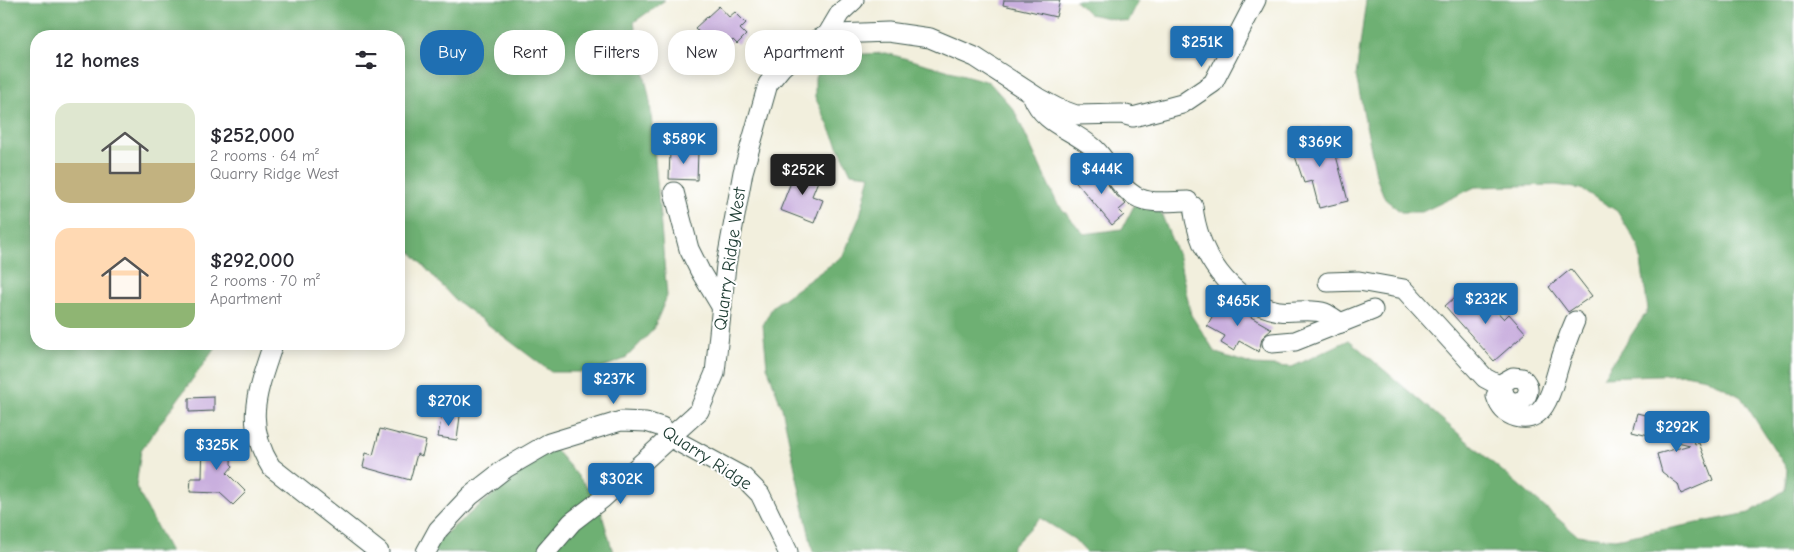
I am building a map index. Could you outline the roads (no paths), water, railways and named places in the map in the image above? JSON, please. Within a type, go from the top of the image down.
[{"type":"street","points":[[830,30],[840,13],[854,0]]},
{"type":"street","name":"Quarry Ridge West","points":[[862,33],[888,32],[930,38],[975,57],[1031,94],[1076,115],[1122,114],[1133,117],[1182,104],[1213,83],[1254,2]]},
{"type":"street","name":"Quarry Ridge West","points":[[546,552],[572,522],[602,499],[699,411],[715,373],[726,265],[743,172],[768,84],[775,75]]},
{"type":"street","points":[[1031,94],[1040,112],[1048,120],[1075,133],[1096,150],[1134,196],[1143,200],[1190,203],[1195,227],[1211,260],[1230,286],[1251,300],[1278,310],[1324,313],[1341,323]]},
{"type":"street","points":[[674,192],[689,249],[700,272],[722,308]]},
{"type":"street","points":[[1328,282],[1359,281],[1404,289],[1486,378],[1502,387],[1496,397],[1501,408],[1514,417],[1531,416],[1545,406],[1554,390],[1557,373],[1575,321]]},
{"type":"street","points":[[1272,343],[1295,341],[1373,310]]},
{"type":"street","points":[[271,350],[256,398],[254,428],[260,450],[271,467],[379,552]]},
{"type":"street","name":"Quarry Ridge","points":[[426,552],[438,530],[470,496],[506,468],[549,443],[621,421],[646,422],[662,427],[670,438],[743,478],[760,494],[788,552]]}]
